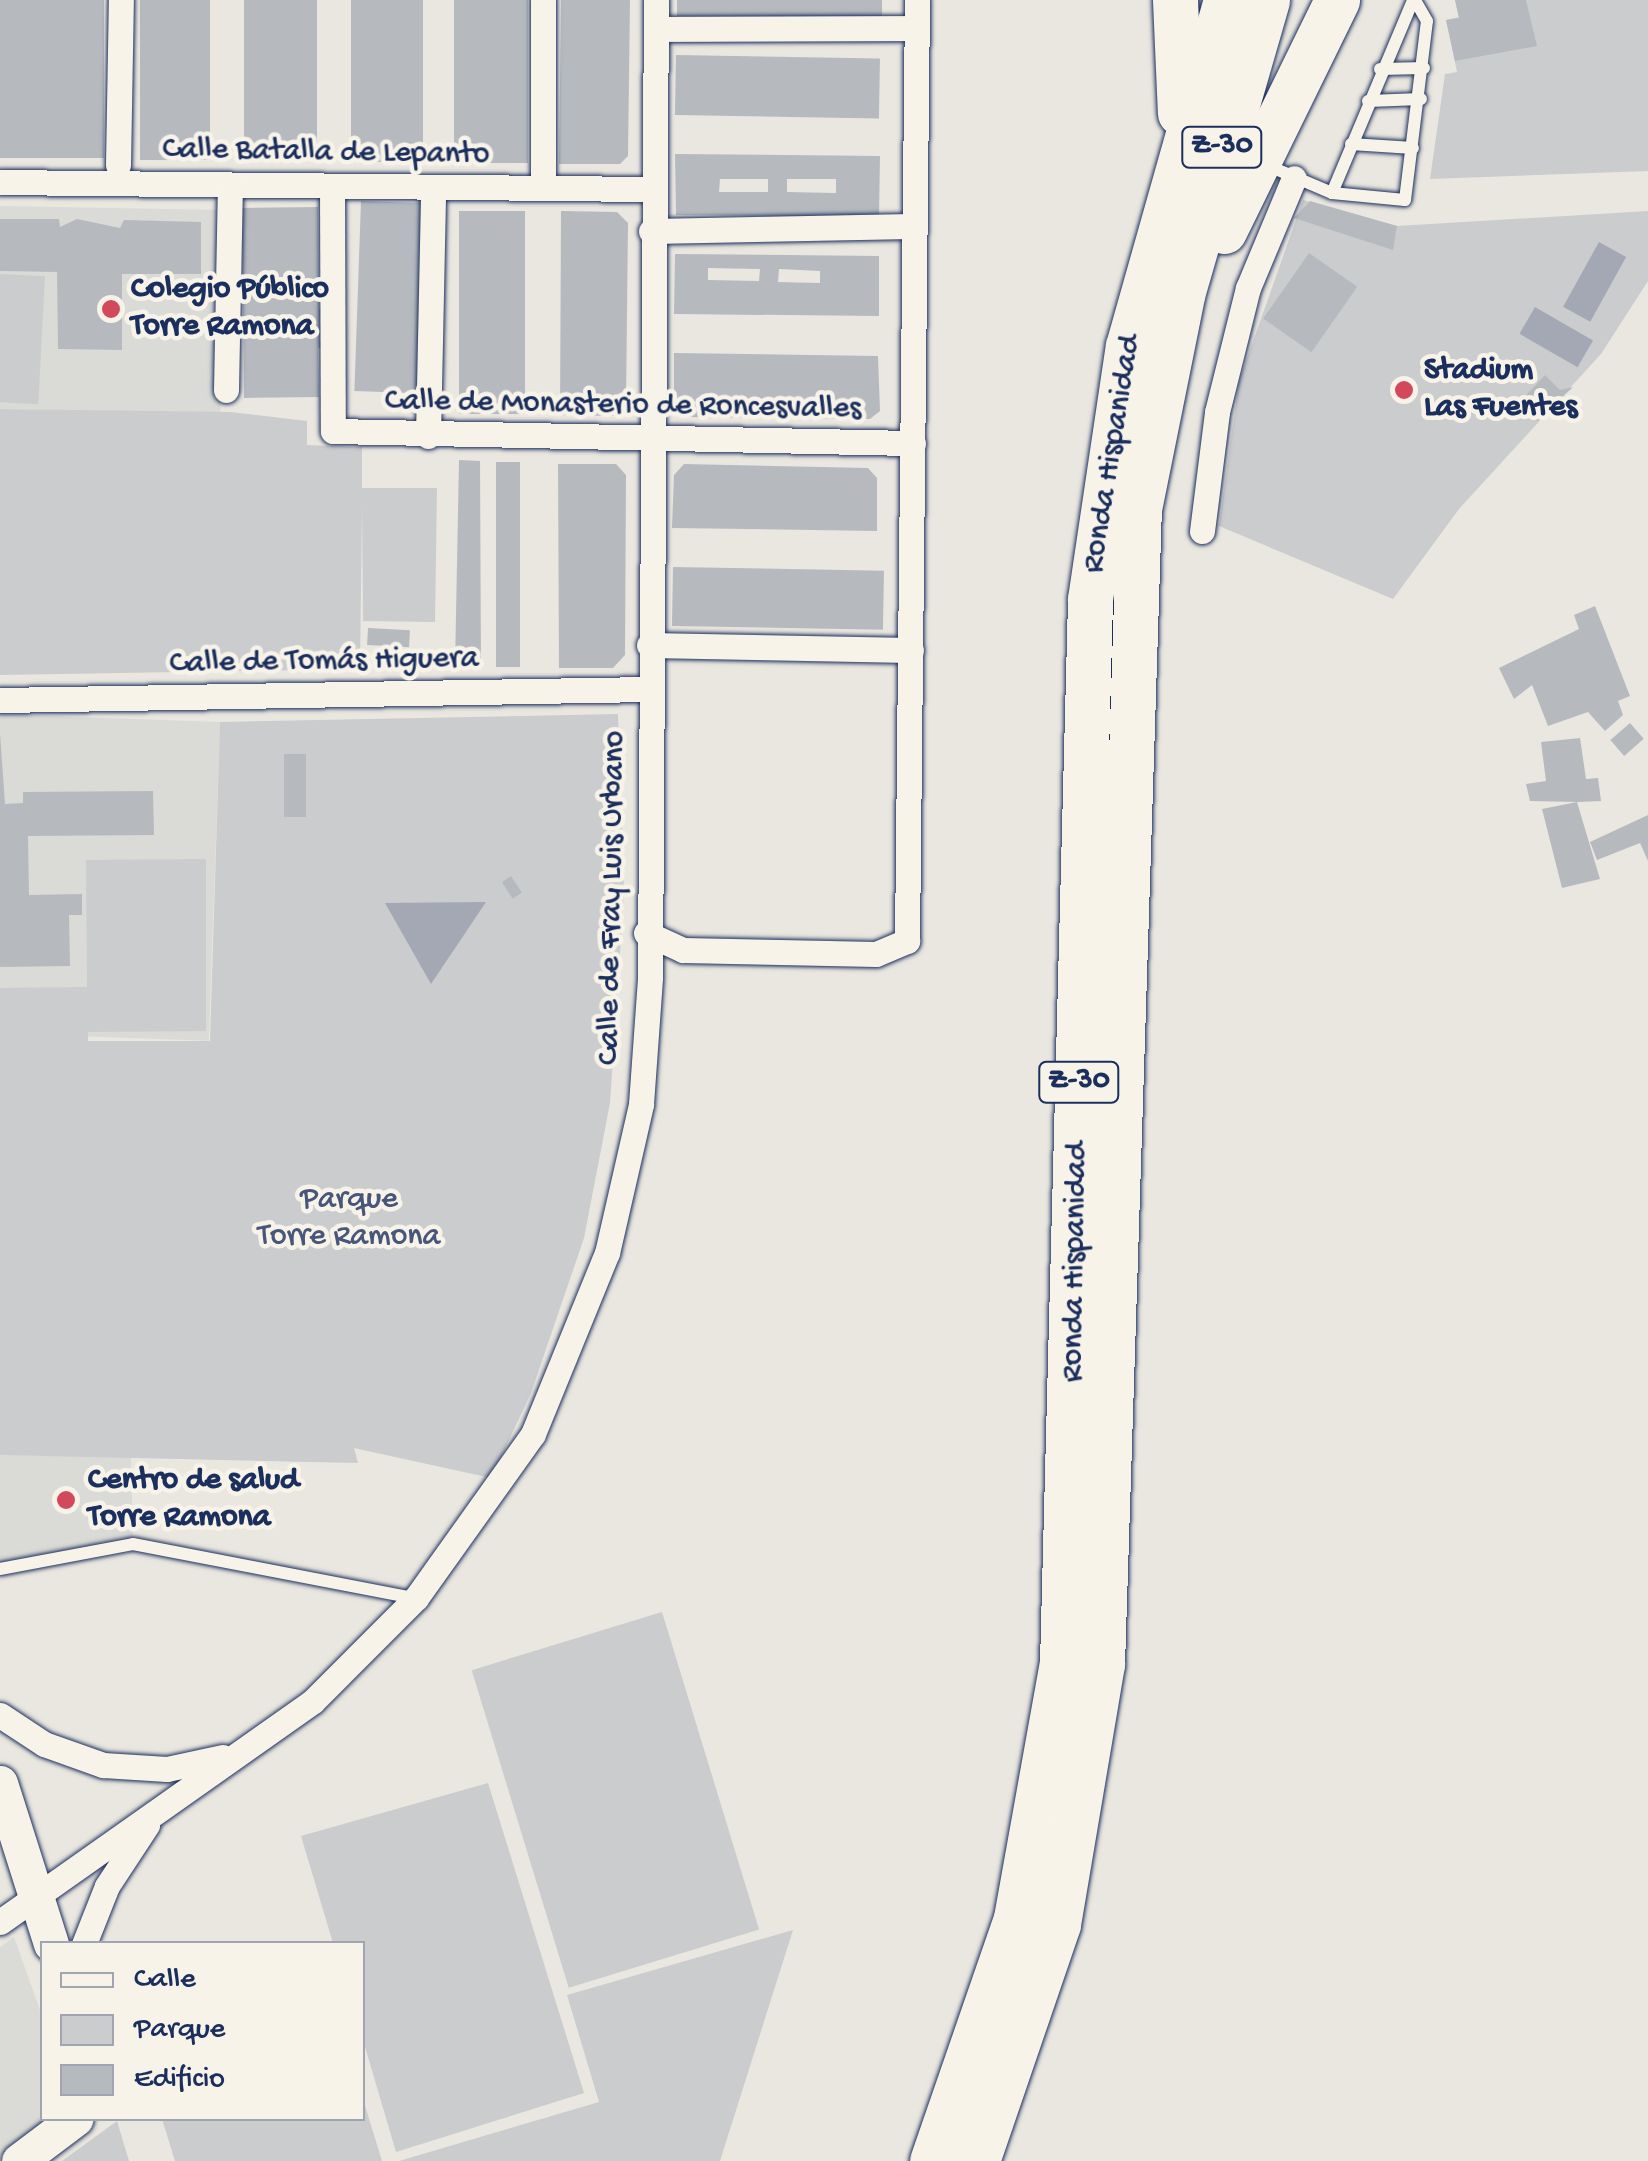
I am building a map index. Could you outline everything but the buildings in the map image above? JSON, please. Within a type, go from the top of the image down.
[{"type":"highway","points":[[1175,0],[1182,138]]},
{"type":"highway","name":"Ronda Hispanidad","points":[[932,2161],[1016,1918],[1062,1662],[1090,599],[1116,405],[1182,138],[1226,0]]},
{"type":"highway","name":"Ronda Hispanidad","points":[[977,2161],[1058,1924],[1102,1664],[1130,597],[1182,295],[1267,0]]},
{"type":"highway","points":[[1182,295],[1222,238],[1253,159],[1337,0]]},
{"type":"street","points":[[118,165],[121,0]]},
{"type":"street","points":[[544,0],[544,188]]},
{"type":"street","name":"Calle de Fray Luis Urbano","points":[[0,1922],[256,1743],[334,1682],[416,1598],[533,1434],[583,1323],[626,1178],[650,977],[646,933],[649,689],[659,646],[652,442],[661,230],[652,189],[664,29],[656,0]]},
{"type":"street","points":[[646,933],[684,950],[876,954],[906,940],[901,650],[913,442],[900,227],[917,0]]},
{"type":"street","points":[[664,29],[916,28]]},
{"type":"street","points":[[1202,531],[1216,412],[1248,288],[1294,178]]},
{"type":"street","name":"Calle Batalla de Lepanto","points":[[0,182],[652,189]]},
{"type":"street","points":[[226,390],[230,184]]},
{"type":"street","name":"Calle de Monasterio de Roncesvalles","points":[[332,187],[333,431],[652,442],[913,442]]},
{"type":"street","points":[[428,436],[432,187]]},
{"type":"street","points":[[661,230],[900,227]]},
{"type":"street","points":[[659,646],[901,650]]},
{"type":"street","name":"Calle de Tomás Higuera","points":[[0,700],[649,689]]},
{"type":"street","points":[[650,977],[684,950]]},
{"type":"street","name":"Calle de Fray Luis Urbano","points":[[0,1715],[73,1756],[135,1769],[197,1764],[256,1743]]},
{"type":"street","points":[[0,1783],[50,1941]]},
{"type":"street","points":[[85,1941],[107,1886],[159,1810]]},
{"type":"street","points":[[19,2161],[72,2121]]},
{"type":"lane","points":[[1253,159],[1332,192],[1405,200],[1421,99],[1427,21],[1414,0]]},
{"type":"lane","points":[[1332,192],[1380,69],[1414,0]]},
{"type":"lane","points":[[1380,69],[1424,68]]},
{"type":"lane","points":[[1368,101],[1421,99]]},
{"type":"lane","points":[[1351,144],[1413,148]]},
{"type":"lane","points":[[0,1569],[133,1544],[416,1598]]},
{"type":"shaded area","name":"Colegio Público Torre Ramona","points":[[0,206],[224,210],[220,413],[0,409]]},
{"type":"shaded area","points":[[1599,242],[1626,257],[1590,322],[1563,307]]},
{"type":"shaded area","points":[[1535,307],[1593,340],[1578,367],[1520,334]]},
{"type":"shaded area","points":[[0,714],[220,722],[209,1041],[0,1034]]},
{"type":"shaded area","points":[[486,902],[431,984],[385,903]]},
{"type":"shaded area","name":"Centro de salud Torre Ramona","points":[[0,1455],[131,1457],[133,1544],[0,1569]]},
{"type":"shaded area","points":[[14,1937],[40,2010],[40,2121],[48,2121],[0,2156],[0,1947]]},
{"type":"green space","points":[[1455,0],[1648,0],[1648,171],[1430,179],[1445,74],[1457,72],[1446,20],[1459,17]]},
{"type":"green space","name":"Stadium Las Fuentes","points":[[1303,200],[1397,226],[1648,211],[1648,281],[1601,354],[1459,509],[1393,599],[1219,526],[1239,381]]},
{"type":"green space","points":[[0,274],[45,276],[38,404],[0,402]]},
{"type":"green space","points":[[0,409],[230,412],[307,421],[307,445],[362,447],[362,488],[437,488],[435,622],[363,621],[362,506],[360,669],[0,675]]},
{"type":"green space","name":"Parque Torre Ramona","points":[[618,714],[624,894],[610,1103],[584,1238],[531,1393],[491,1478],[354,1448],[358,1463],[0,1455],[0,988],[87,987],[86,860],[206,859],[206,1031],[88,1032],[88,1041],[210,1041],[220,722]]},
{"type":"green space","points":[[662,1612],[759,1929],[569,1988],[472,1670]]},
{"type":"green space","points":[[488,1783],[584,2093],[396,2152],[365,2047],[365,1941],[332,1941],[301,1836]]},
{"type":"green space","points":[[793,1930],[720,2161],[399,2161],[599,2102],[567,1995]]},
{"type":"green space","points":[[365,2106],[382,2161],[175,2161],[163,2121],[365,2121]]},
{"type":"green space","points":[[117,2121],[129,2161],[62,2161]]},
{"type":"place","name":"Colegio Público Torre Ramona","points":[[111,309]]},
{"type":"place","name":"Stadium Las Fuentes","points":[[1404,390]]},
{"type":"place","name":"Centro de salud Torre Ramona","points":[[66,1500]]}]
